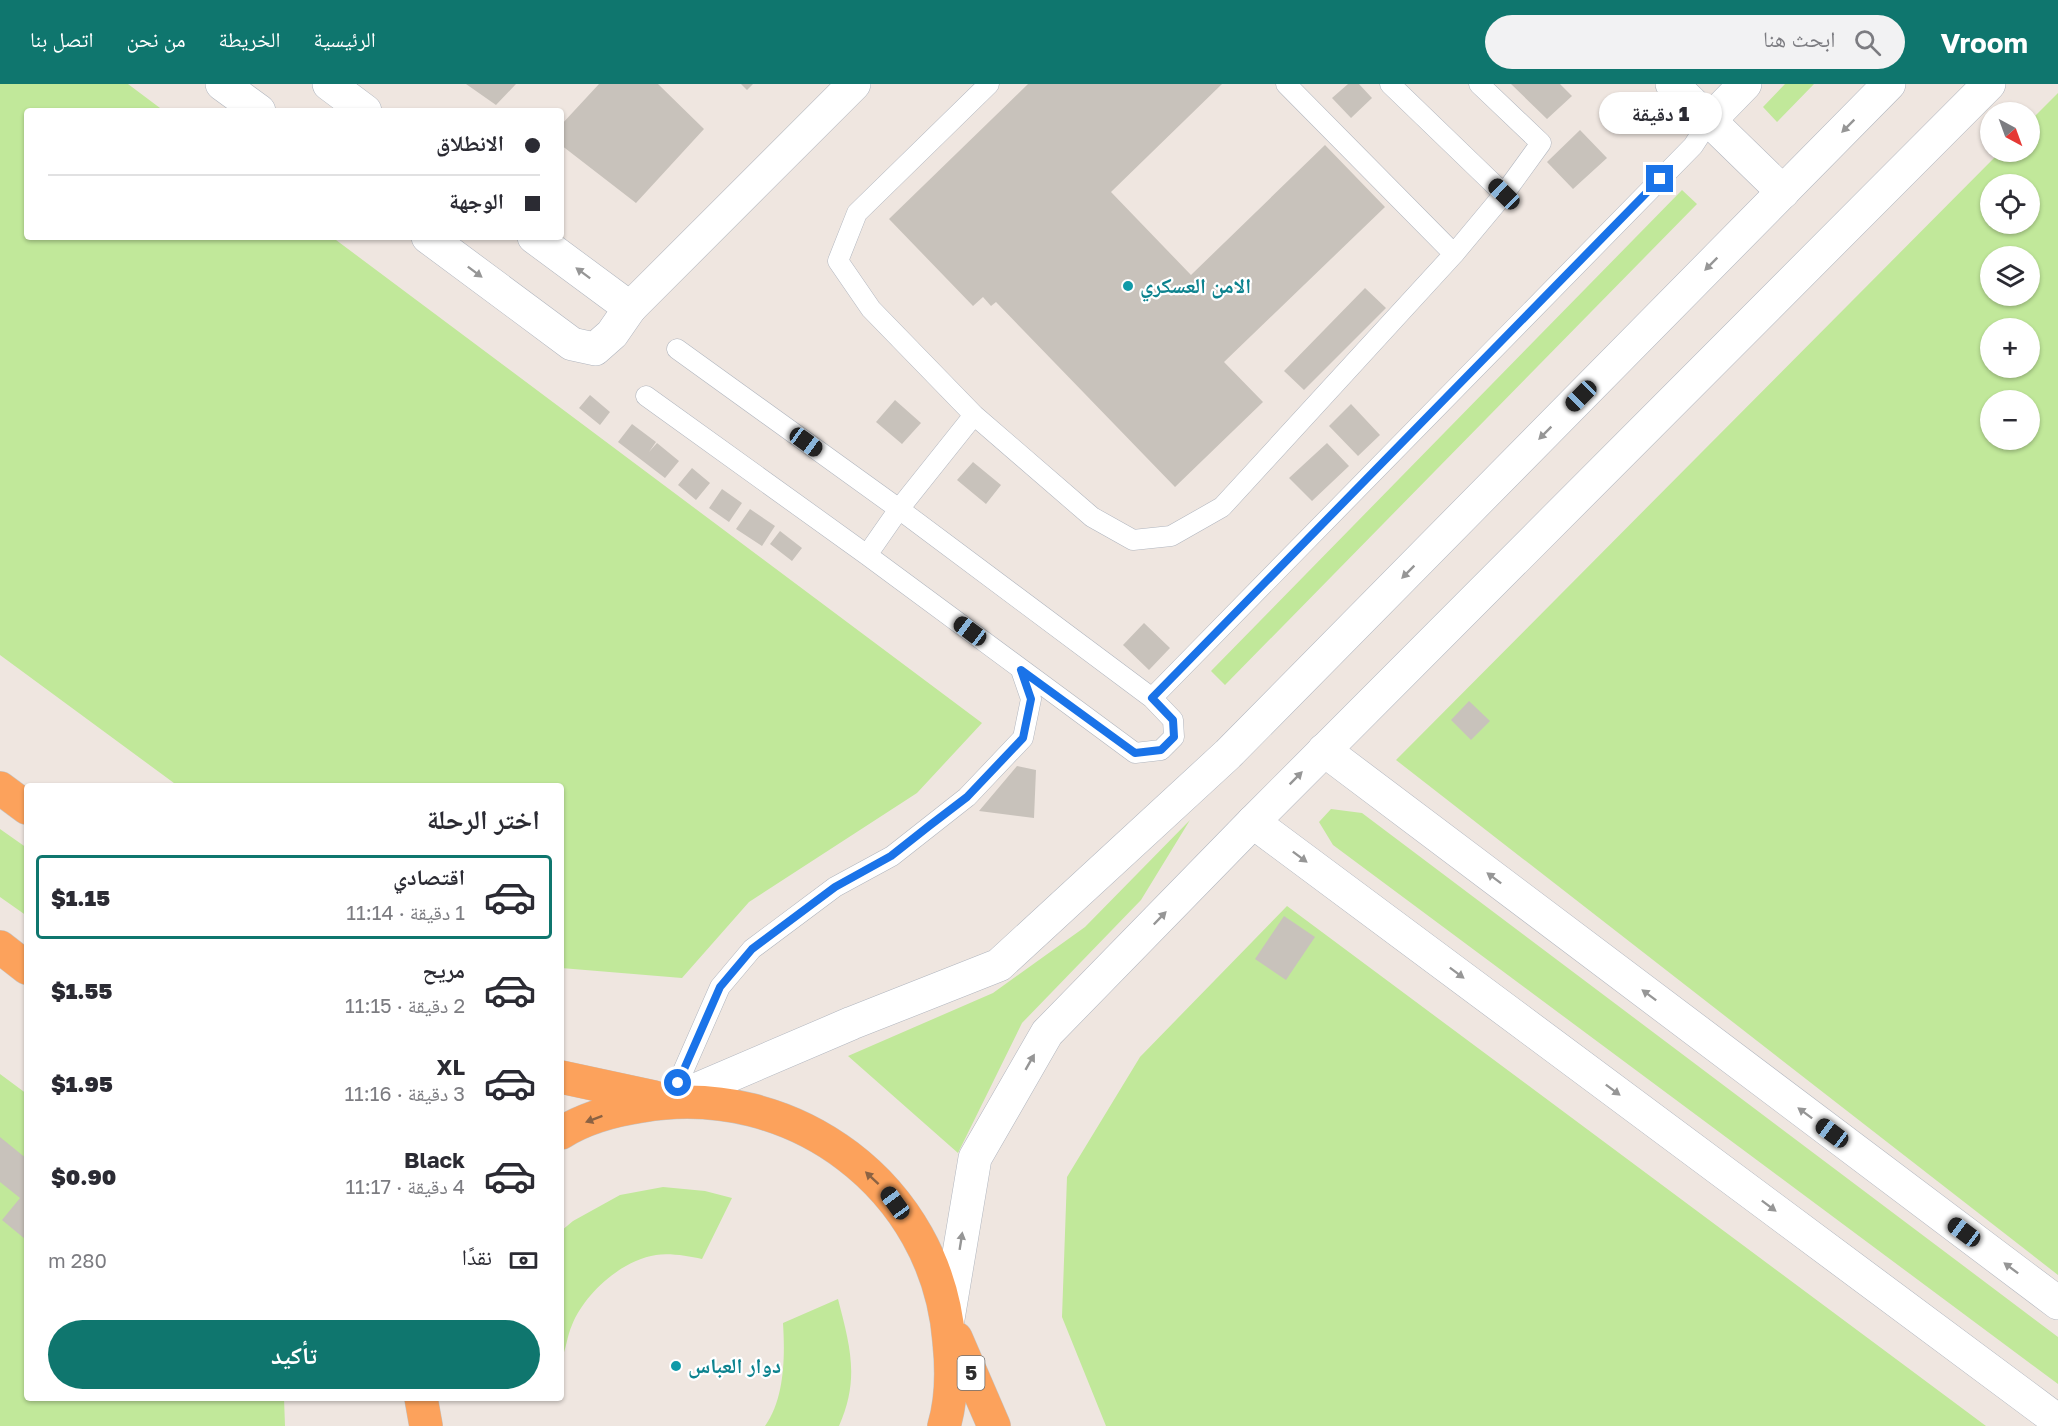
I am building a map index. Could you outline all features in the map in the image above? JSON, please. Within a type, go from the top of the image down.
[{"type":"highway","points":[[0,788],[24,806]]},
{"type":"highway","points":[[0,947],[24,966]]},
{"type":"highway","points":[[564,1078],[670,1101]]},
{"type":"highway","points":[[564,1132],[618,1110],[670,1101],[718,1102],[765,1113],[810,1131],[850,1157],[886,1190],[914,1230],[935,1273],[948,1319],[952,1367],[948,1415],[944,1426]]},
{"type":"highway","name":"5","points":[[948,1319],[994,1426]]},
{"type":"highway","points":[[420,1401],[426,1426]]},
{"type":"main road","points":[[222,84],[255,108]]},
{"type":"main road","points":[[329,84],[361,108]]},
{"type":"main road","points":[[432,240],[572,344],[596,349],[612,334],[630,308],[854,84]]},
{"type":"main road","points":[[1672,84],[1783,192]]},
{"type":"main road","points":[[1710,120],[1745,84]]},
{"type":"main road","points":[[670,1101],[852,1023],[999,965],[1228,754],[1889,84]]},
{"type":"main road","points":[[948,1319],[975,1158],[1047,1033],[1324,750],[1989,84]]},
{"type":"main road","points":[[538,240],[630,308]]},
{"type":"main road","points":[[1324,750],[2058,1303]]},
{"type":"main road","points":[[1253,822],[2058,1421]]},
{"type":"main road","points":[[408,1426],[418,1401]]},
{"type":"lane","points":[[989,84],[857,213],[838,261],[871,309],[974,415],[1092,517],[1133,540],[1171,536],[1222,507],[1454,254],[1504,194],[1541,143],[1479,84]]},
{"type":"lane","points":[[1286,84],[1454,254]]},
{"type":"lane","points":[[1390,84],[1504,194]]},
{"type":"lane","points":[[1152,698],[1693,146],[1710,120]]},
{"type":"lane","points":[[646,396],[867,555],[1135,753],[1161,750],[1174,737],[1173,720],[1152,698],[898,508],[677,349]]},
{"type":"lane","points":[[867,555],[898,508],[974,415]]},
{"type":"lane","points":[[670,1101],[720,987],[752,949],[835,887],[891,856],[967,797],[1023,738],[1031,699],[1021,670]]},
{"type":"green space","points":[[0,84],[128,84],[160,108],[24,108],[24,240],[336,240],[982,723],[917,793],[749,902],[682,978],[564,968],[564,783],[174,783],[0,655]]},
{"type":"green space","points":[[1785,84],[1814,84],[1777,122],[1763,107]]},
{"type":"green space","points":[[2058,93],[2058,1275],[1396,760],[1990,162],[2040,162],[2040,111]]},
{"type":"green space","points":[[1682,190],[1697,204],[1225,685],[1211,671]]},
{"type":"green space","points":[[1331,809],[1362,813],[2058,1337],[2058,1384],[1333,845],[1319,822]]},
{"type":"green space","points":[[1190,820],[1141,900],[1022,1023],[958,1153],[848,1056],[993,993],[1085,927]]},
{"type":"green space","points":[[0,829],[24,846],[24,914],[0,897]]},
{"type":"green space","points":[[1287,906],[1986,1426],[1106,1426],[1062,1317],[1067,1177],[1140,1057]]},
{"type":"green space","points":[[0,1074],[24,1092],[24,1401],[284,1401],[285,1426],[0,1426]]},
{"type":"green space","points":[[663,1187],[705,1191],[732,1198],[702,1259],[673,1255],[643,1258],[618,1271],[595,1290],[578,1313],[570,1329],[564,1352],[564,1228],[573,1221],[620,1195]]},
{"type":"green space","points":[[838,1299],[851,1362],[849,1393],[839,1426],[765,1426],[777,1403],[780,1390],[784,1349],[783,1323]]},
{"type":"building","points":[[466,84],[516,84],[496,105]]},
{"type":"building","points":[[599,84],[658,84],[704,129],[636,203],[564,147],[564,122]]},
{"type":"building","points":[[741,84],[753,84],[747,90]]},
{"type":"building","name":"الامن العسكري","points":[[1028,84],[1222,84],[1111,192],[1191,275],[1325,145],[1385,207],[1224,362],[1263,402],[1175,487],[996,302],[991,306],[983,297],[973,306],[889,219]]},
{"type":"building","points":[[1348,84],[1359,84],[1372,98],[1351,118],[1332,98]]},
{"type":"building","points":[[1511,84],[1560,84],[1572,96],[1547,119]]},
{"type":"building","points":[[1580,130],[1607,158],[1573,189],[1547,162]]},
{"type":"building","points":[[1365,288],[1386,308],[1304,390],[1284,371]]},
{"type":"building","points":[[590,395],[610,412],[600,425],[579,408]]},
{"type":"building","points":[[895,400],[921,423],[902,444],[876,422]]},
{"type":"building","points":[[1351,404],[1380,435],[1358,456],[1329,426]]},
{"type":"building","points":[[632,424],[656,442],[649,452],[657,443],[679,461],[665,478],[618,442]]},
{"type":"building","points":[[1327,443],[1349,466],[1312,501],[1289,478]]},
{"type":"building","points":[[973,462],[1001,485],[986,504],[957,480]]},
{"type":"building","points":[[692,468],[710,483],[696,500],[678,485]]},
{"type":"building","points":[[722,489],[742,503],[729,522],[709,508]]},
{"type":"building","points":[[750,509],[775,526],[762,546],[736,529]]},
{"type":"building","points":[[780,531],[802,548],[792,561],[770,544]]},
{"type":"building","points":[[1144,623],[1170,648],[1149,670],[1123,645]]},
{"type":"building","points":[[1469,701],[1490,721],[1471,740],[1451,720]]},
{"type":"building","points":[[1017,766],[1036,770],[1034,818],[979,811]]},
{"type":"building","points":[[1284,916],[1315,937],[1286,980],[1255,959]]},
{"type":"building","points":[[0,1137],[24,1157],[24,1238],[2,1220],[20,1198],[0,1182]]},
{"type":"place","name":"الامن العسكري","points":[[1128,286]]},
{"type":"place","name":"دوار العباس","points":[[676,1366]]},
{"type":"route","points":[[678,1083],[720,987],[752,949],[835,887],[891,856],[967,797],[1023,738],[1031,699],[1021,670],[1135,753],[1161,750],[1174,737],[1173,720],[1152,698],[1660,179]]}]
